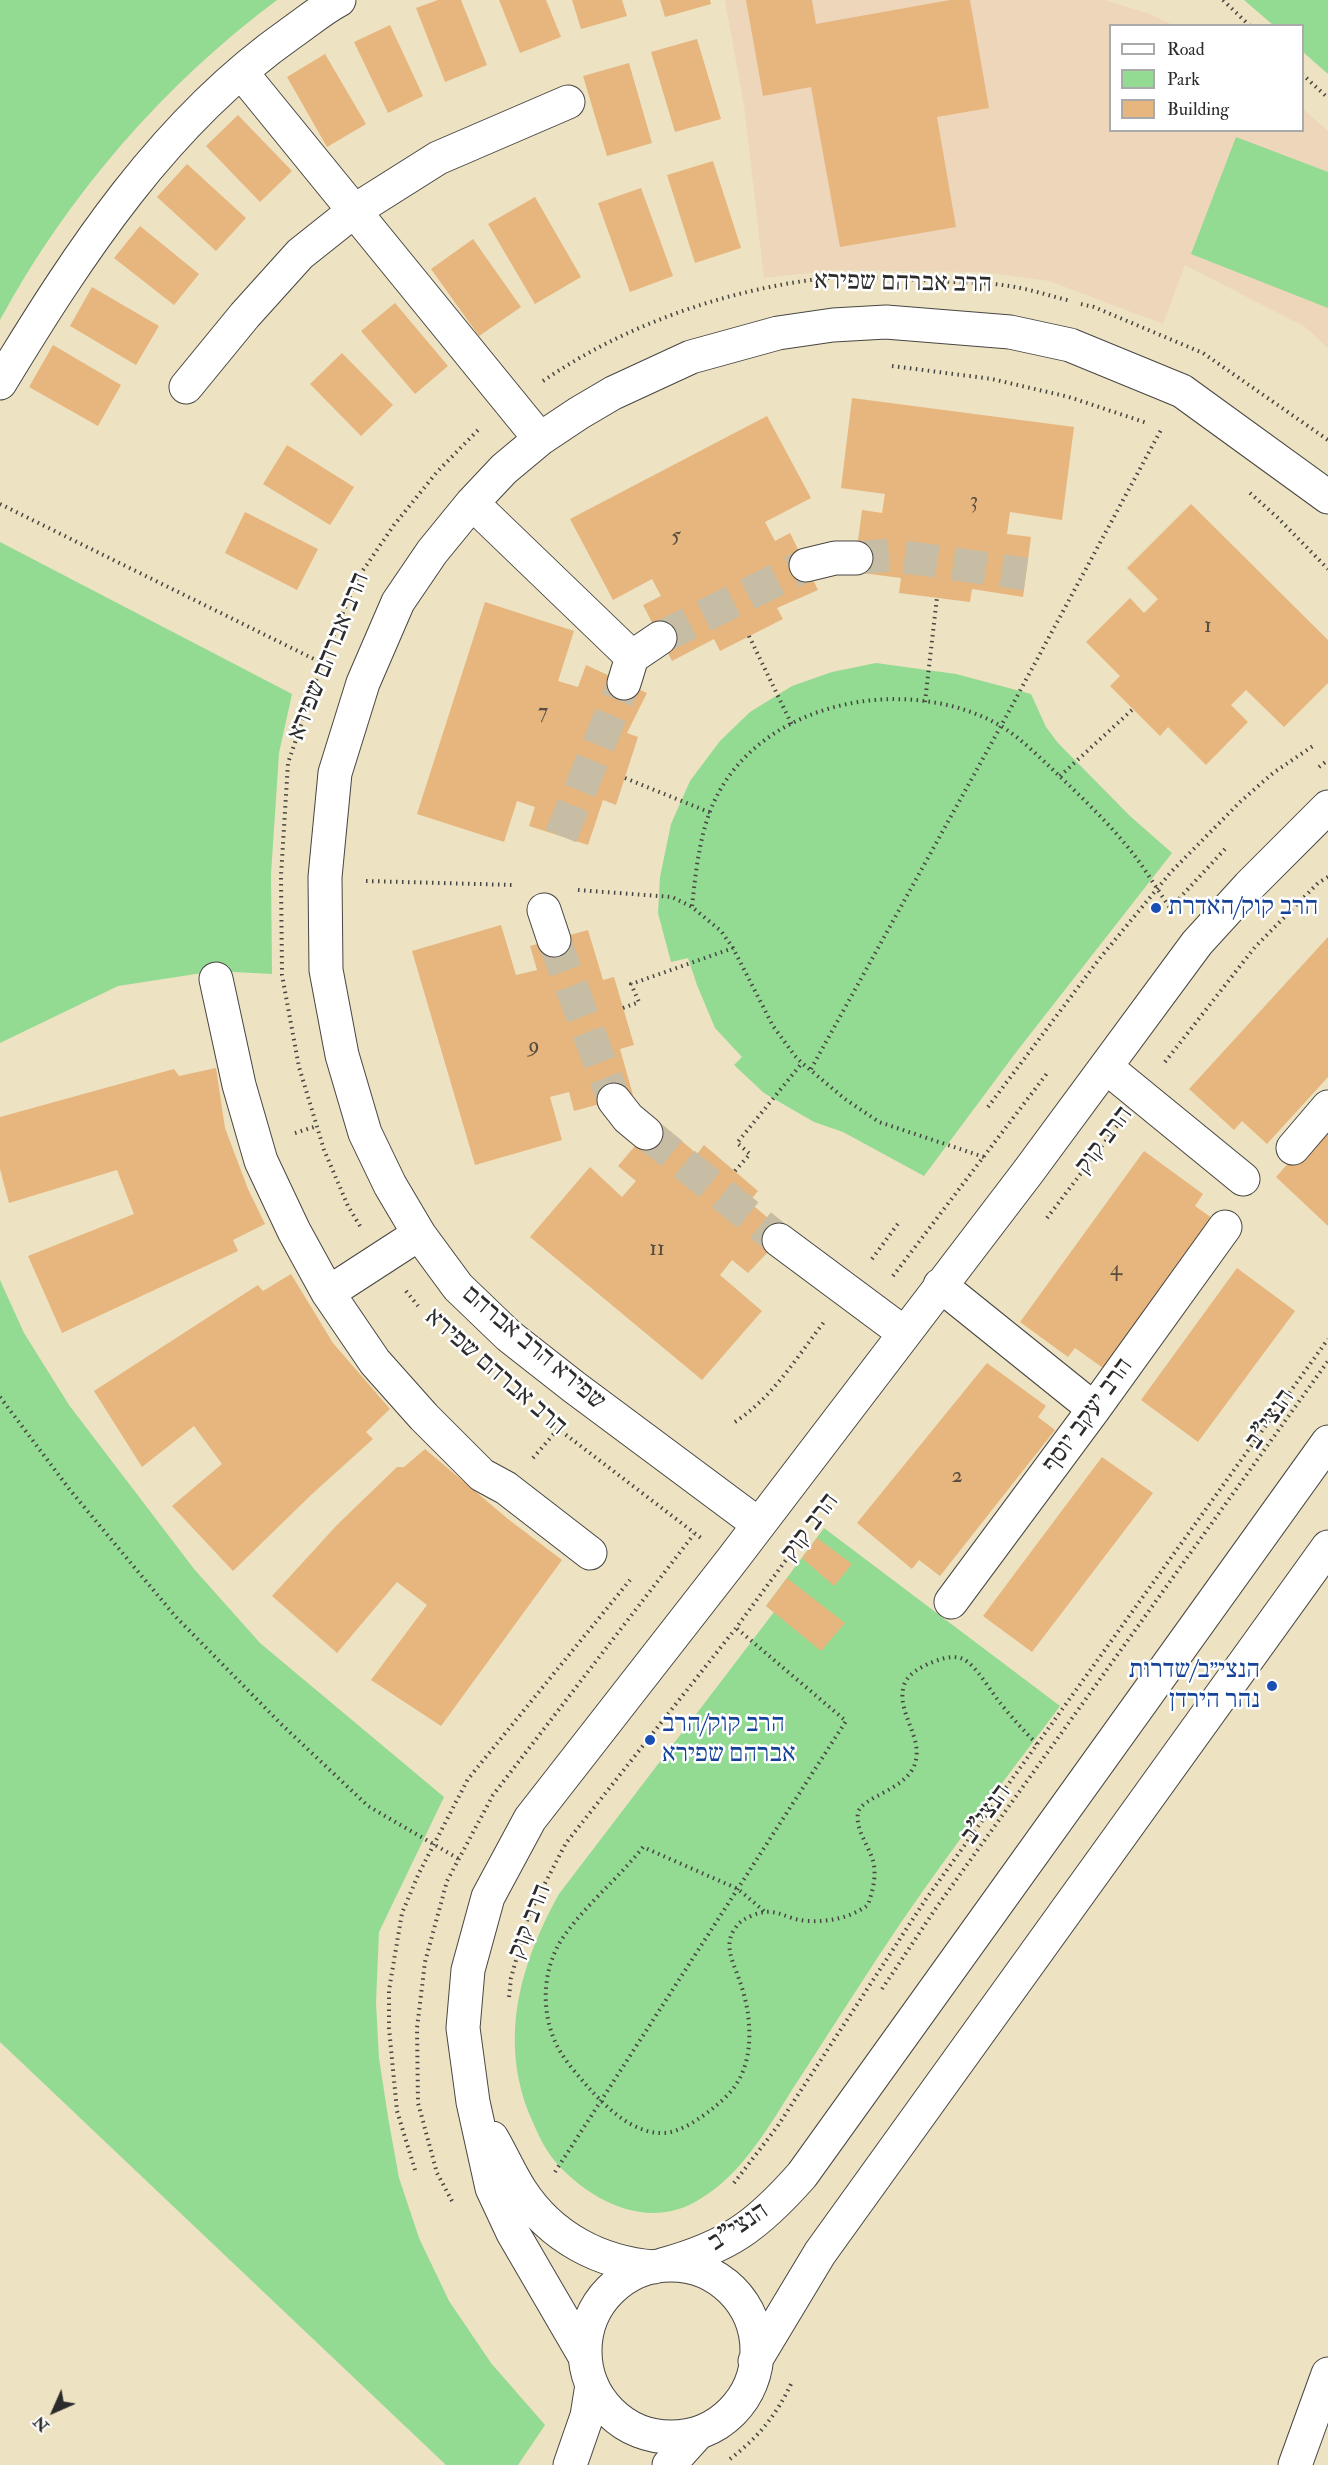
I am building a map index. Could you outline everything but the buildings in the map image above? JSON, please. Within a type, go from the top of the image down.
[{"type":"street","points":[[0,383],[65,278],[155,157],[207,102],[241,72],[266,51],[339,0]]},
{"type":"street","points":[[241,72],[540,439]]},
{"type":"street","points":[[186,387],[245,315],[300,254],[354,211],[438,158],[568,102]]},
{"type":"street","name":"הרב אברהם שפירא","points":[[325,877],[335,773],[363,683],[398,602],[432,552],[472,503],[504,469],[540,439],[613,393],[691,357],[778,333],[833,325],[886,322],[1010,332],[1070,345],[1182,391],[1323,497]]},
{"type":"street","points":[[472,503],[628,670],[660,638]]},
{"type":"street","points":[[806,565],[835,558],[856,558]]},
{"type":"street","name":"הרב קוק","points":[[588,2370],[513,2233],[492,2188],[473,2102],[462,2028],[468,1970],[488,1898],[530,1819],[700,1602],[1028,1172],[1197,944],[1249,886],[1328,807]]},
{"type":"street","name":"הרב קוק","points":[[1286,850],[1328,826]]},
{"type":"street","name":"שפירא הרב אברהם","points":[[325,877],[326,970],[342,1055],[366,1134],[390,1185],[419,1234],[458,1287],[509,1336],[758,1524]]},
{"type":"street","points":[[216,979],[238,1085],[261,1161],[294,1231],[328,1293],[375,1362],[424,1418],[482,1475],[506,1488],[590,1554]]},
{"type":"street","points":[[1107,1067],[1243,1179]]},
{"type":"street","points":[[615,1100],[628,1118],[646,1133]]},
{"type":"street","points":[[1293,1148],[1328,1107]]},
{"type":"street","name":"הרב יעקב יוסף","points":[[951,1602],[1094,1410],[1225,1227]]},
{"type":"street","points":[[328,1293],[419,1234]]},
{"type":"street","points":[[779,1240],[904,1333]]},
{"type":"street","points":[[940,1285],[1094,1410]]},
{"type":"street","name":"הנצי\"ב","points":[[658,2266],[707,2252],[738,2236],[769,2211],[802,2175],[1328,1442]]},
{"type":"street","points":[[755,2361],[820,2253],[1328,1547]]},
{"type":"street","name":"הרב קוק","points":[[473,2102],[522,2192],[556,2229],[589,2252],[622,2263],[658,2266]]},
{"type":"street","points":[[570,2465],[588,2416],[588,2370],[590,2324],[602,2300],[621,2281],[645,2268],[658,2266],[676,2265],[700,2270],[724,2282],[734,2291],[749,2312],[754,2325],[755,2361],[749,2390],[742,2402],[723,2421],[699,2433],[672,2437],[645,2433],[616,2416],[588,2370]]},
{"type":"street","points":[[1295,2465],[1328,2374]]},
{"type":"street","points":[[669,2465],[699,2433]]},
{"type":"path","points":[[1223,0],[1248,24]]},
{"type":"path","points":[[1304,76],[1328,98]]},
{"type":"path","name":"הרב אברהם שפירא","points":[[420,1307],[379,1260],[348,1206],[324,1150],[299,1067],[282,975],[280,876],[288,763],[322,663],[357,579],[394,525],[465,442],[510,403],[591,351],[627,333],[676,313],[768,287],[829,278],[1008,285],[1094,307],[1203,353],[1328,440]]},
{"type":"path","points":[[887,365],[992,379],[1069,397],[1162,428],[1171,434]]},
{"type":"path","points":[[811,1069],[1001,726],[1162,428]]},
{"type":"path","points":[[1242,486],[1277,517],[1328,569]]},
{"type":"path","points":[[0,504],[363,683]]},
{"type":"path","points":[[926,702],[936,597]]},
{"type":"path","points":[[748,636],[792,724]]},
{"type":"path","points":[[692,907],[698,850],[714,803],[737,766],[769,737],[804,717],[843,705],[884,699],[926,702],[965,710],[1001,726],[1059,776],[1127,845],[1197,944]]},
{"type":"path","points":[[1059,776],[1133,709]]},
{"type":"path","points":[[988,1107],[1100,958],[1157,888],[1240,802],[1273,773],[1316,744]]},
{"type":"path","points":[[625,778],[711,813]]},
{"type":"path","points":[[365,891],[366,870]]},
{"type":"path","name":"הרב קוק","points":[[1043,1223],[1255,947],[1318,883],[1328,877]]},
{"type":"path","points":[[672,897],[692,907],[721,931],[733,948],[773,1026],[795,1056],[844,1099],[879,1122],[1028,1172]]},
{"type":"path","points":[[623,1008],[639,1002],[631,984],[733,948]]},
{"type":"path","points":[[735,1171],[750,1154],[737,1143],[802,1063]]},
{"type":"path","name":"הנצי\"ב","points":[[728,2190],[777,2127],[926,1899],[1328,1339]]},
{"type":"path","name":"הנצי\"ב","points":[[878,1996],[936,1908],[1328,1361]]},
{"type":"path","points":[[0,1397],[70,1490],[175,1616],[281,1724],[368,1806],[434,1846],[498,1879]]},
{"type":"path","name":"הרב אברהם שפירא","points":[[549,1422],[694,1534],[732,1560]]},
{"type":"path","name":"הרב קוק","points":[[508,2008],[511,1978],[528,1914],[566,1843],[736,1628],[787,1559]]},
{"type":"path","points":[[552,2177],[846,1721],[736,1628],[700,1602]]},
{"type":"path","points":[[764,1911],[742,1920],[730,1938],[729,1954],[741,1984],[747,2012],[749,2046],[745,2068],[737,2085],[705,2114],[683,2128],[664,2133],[639,2129],[601,2101],[573,2070],[554,2039],[545,2001],[548,1972],[561,1941],[643,1847],[738,1889],[764,1911],[807,1921],[840,1919],[868,1905],[875,1883],[874,1864],[858,1822],[858,1811],[864,1804],[906,1779],[916,1762],[915,1736],[907,1720],[904,1707],[904,1685],[912,1672],[949,1657],[963,1659],[974,1669],[1019,1726],[1038,1745]]},
{"type":"shaded area","points":[[725,0],[1105,0],[1150,14],[1171,24],[1109,24],[1109,132],[1304,132],[1304,110],[1328,131],[1328,348],[1305,327],[1185,265],[1163,324],[1049,281],[983,272],[837,270],[764,278],[744,105]]},
{"type":"green space","points":[[0,0],[277,0],[195,68],[121,145],[56,229],[0,320]]},
{"type":"green space","points":[[1244,0],[1328,0],[1328,74],[1304,53],[1304,24],[1272,24]]},
{"type":"green space","points":[[1236,137],[1328,172],[1328,308],[1191,254]]},
{"type":"green space","points":[[0,542],[292,694],[279,753],[271,874],[272,974],[215,971],[118,986],[0,1043]]},
{"type":"green space","points":[[876,663],[956,674],[1031,694],[1046,727],[1058,743],[1130,816],[1172,853],[1017,1051],[924,1176],[843,1132],[814,1122],[764,1093],[734,1065],[742,1057],[715,1028],[688,958],[671,962],[658,913],[660,877],[671,824],[690,781],[720,741],[750,712],[792,686],[832,672]]},
{"type":"green space","points":[[0,1280],[24,1333],[69,1405],[194,1569],[260,1643],[444,1797],[379,1932],[376,2003],[379,2058],[399,2178],[419,2238],[449,2301],[491,2363],[545,2425],[518,2465],[446,2465],[0,2042]]},
{"type":"green space","points":[[824,1528],[1060,1706],[902,1921],[769,2126],[743,2161],[713,2191],[695,2202],[676,2210],[657,2213],[637,2212],[600,2198],[583,2187],[554,2160],[538,2134],[521,2089],[516,2060],[515,2031],[524,1975],[545,1921],[559,1894],[774,1612],[766,1606]]},
{"type":"tunnel","points":[[856,558],[891,555],[1026,574]]},
{"type":"tunnel","points":[[660,638],[806,565]]},
{"type":"tunnel","points":[[561,836],[624,683]]},
{"type":"tunnel","points":[[554,940],[614,1100]]},
{"type":"tunnel","points":[[646,1133],[779,1240]]},
{"type":"place","name":"הרב קוק/האדרת","points":[[1156,908]]},
{"type":"place","name":"הנצי״ב/שדרות נהר הירדן","points":[[1272,1686]]},
{"type":"place","name":"הרב קוק/הרב אברהם שפירא","points":[[650,1740]]}]
